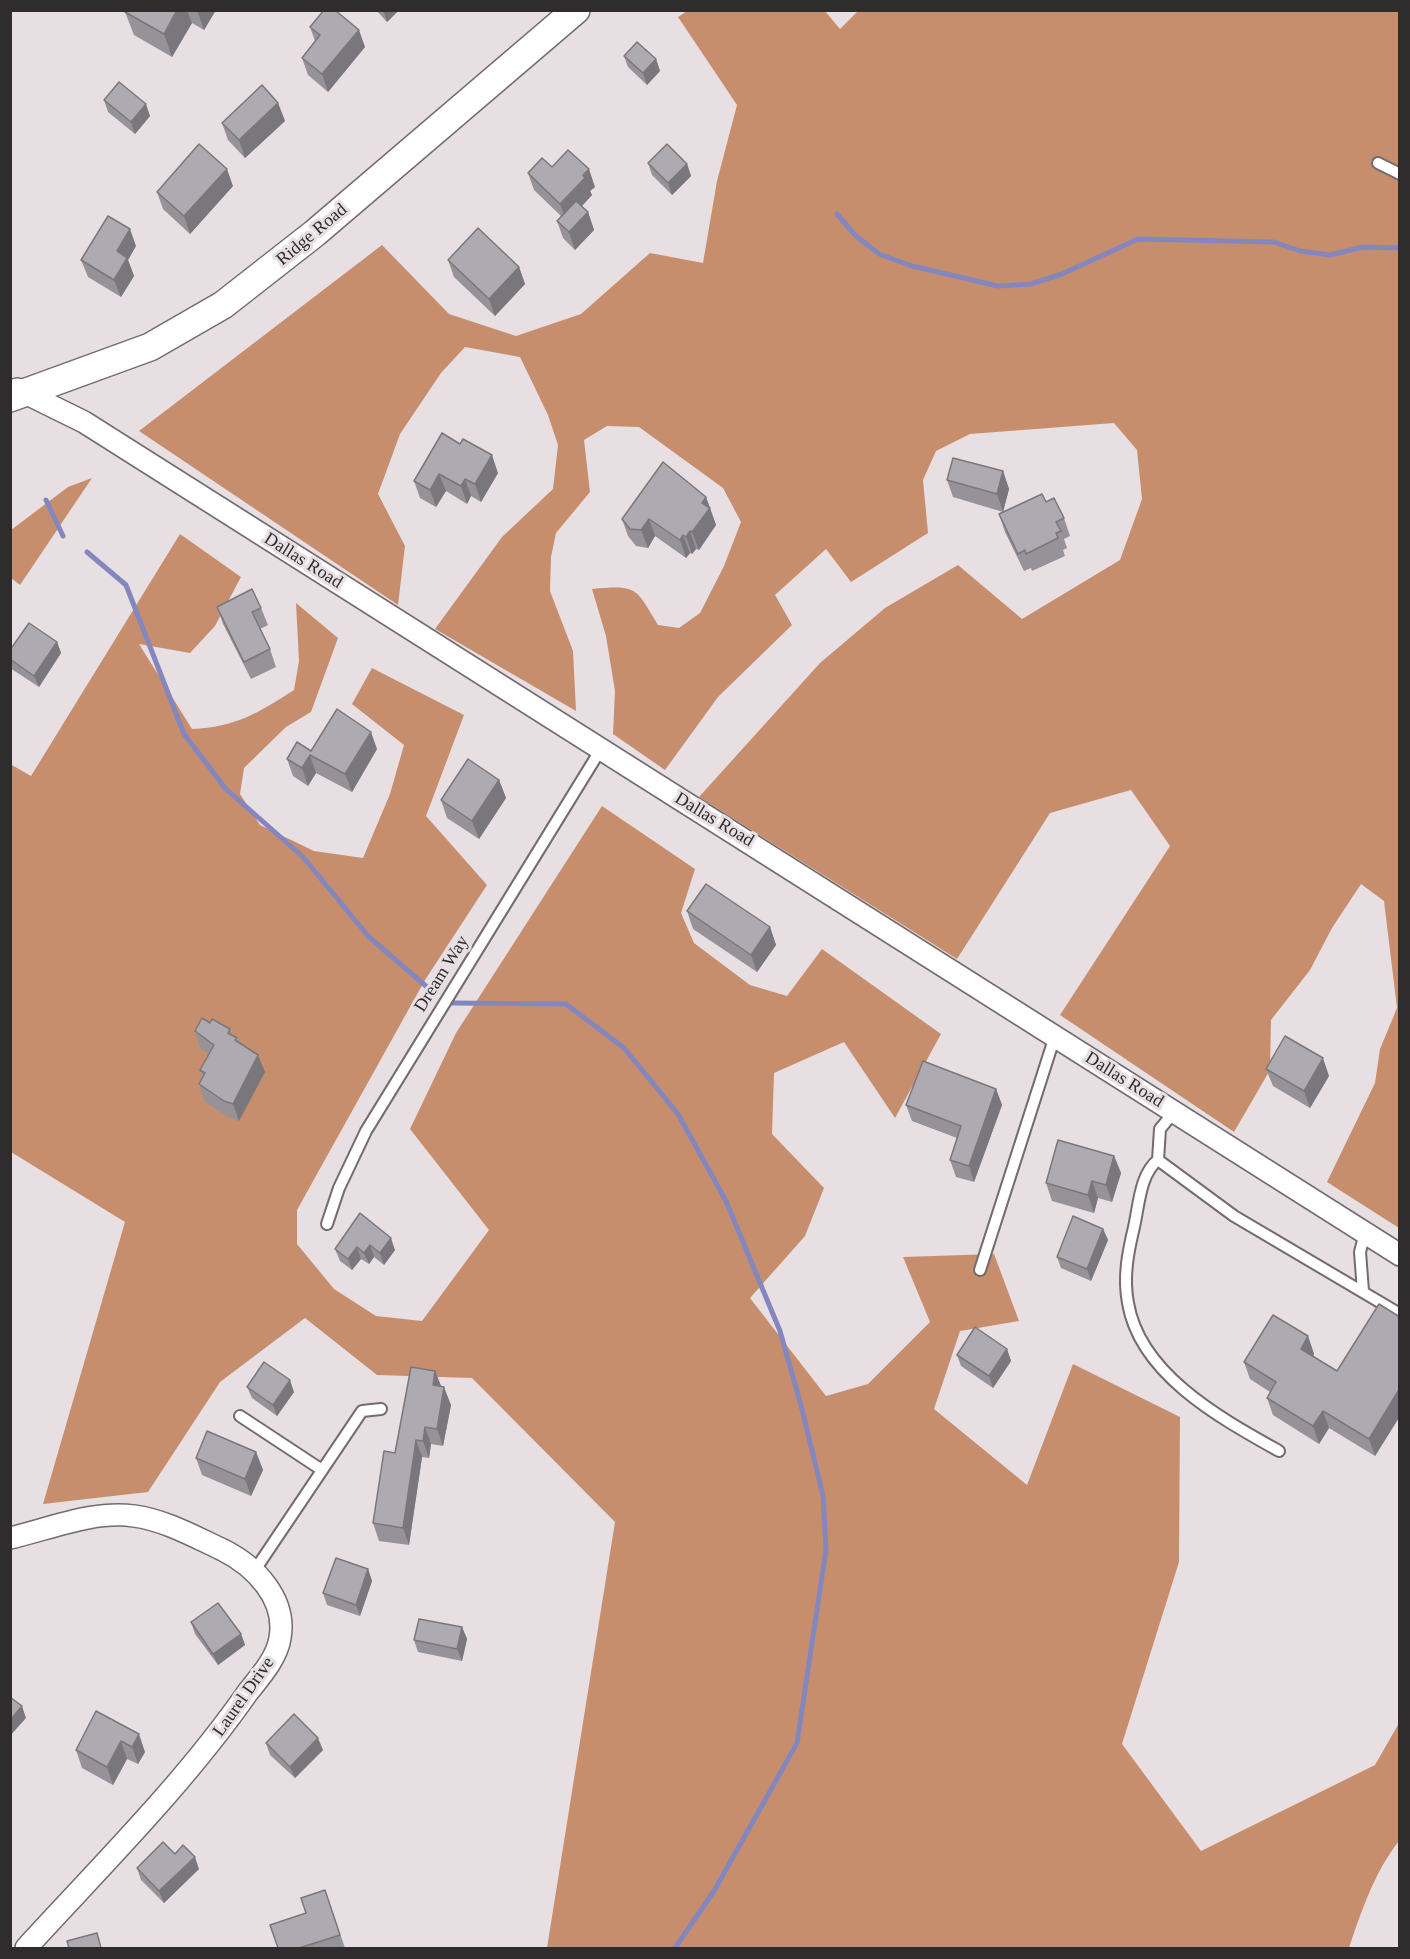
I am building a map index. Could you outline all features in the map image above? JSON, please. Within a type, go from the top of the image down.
[{"type":"street","name":"Ridge Road","points":[[15,392],[150,347],[223,305],[315,233],[576,10]]},
{"type":"street","name":"Dallas Road","points":[[15,392],[84,422],[1400,1255]]},
{"type":"street","name":"Laurel Drive","points":[[10,1539],[90,1518],[134,1515],[188,1534],[230,1554],[255,1570],[268,1588],[278,1610],[281,1630],[280,1642],[269,1664],[221,1731],[176,1787],[26,1948]]},
{"type":"lane","points":[[1378,163],[1400,174]]},
{"type":"lane","name":"Dream Way","points":[[327,1224],[339,1188],[366,1131],[601,749]]},
{"type":"lane","points":[[980,1270],[1055,1036]]},
{"type":"lane","points":[[1174,1112],[1160,1129],[1158,1160],[1149,1167],[1126,1265],[1128,1303],[1136,1330],[1155,1358],[1185,1391],[1215,1415],[1280,1451]]},
{"type":"lane","points":[[1158,1160],[1234,1216],[1400,1314]]},
{"type":"lane","points":[[1363,1291],[1360,1252],[1365,1233]]},
{"type":"lane","points":[[255,1570],[362,1411],[381,1409]]},
{"type":"lane","points":[[240,1416],[322,1470]]},
{"type":"shaded area","points":[[859,10],[1399,11],[1399,1228],[1327,1182],[1375,1083],[1380,1049],[1397,1008],[1384,901],[1361,884],[1332,928],[1310,970],[1271,1020],[1270,1070],[1234,1132],[1060,1015],[1170,846],[1131,790],[1050,813],[957,959],[699,797],[820,663],[885,608],[958,565],[1022,619],[1120,560],[1142,499],[1137,450],[1114,423],[970,434],[936,451],[923,480],[928,533],[851,582],[826,549],[775,595],[792,625],[718,697],[665,770],[613,734],[615,691],[606,636],[592,589],[618,588],[634,591],[658,625],[679,628],[700,613],[724,566],[741,522],[723,488],[639,427],[607,426],[584,440],[590,492],[556,533],[551,557],[550,591],[573,651],[576,711],[435,629],[502,537],[553,489],[558,445],[548,415],[520,357],[465,347],[441,373],[400,434],[378,494],[405,546],[398,605],[139,431],[382,245],[449,314],[516,336],[581,314],[650,253],[703,263],[717,181],[737,105],[678,17],[687,11],[825,11],[840,29]]},
{"type":"shaded area","points":[[92,478],[20,585],[11,578],[11,530],[68,487]]},
{"type":"shaded area","points":[[180,534],[241,577],[215,626],[190,653],[139,644],[192,729],[234,722],[269,706],[294,690],[299,661],[296,603],[338,638],[311,712],[286,727],[244,768],[240,794],[260,825],[314,851],[363,858],[390,794],[404,745],[352,704],[372,668],[464,715],[426,816],[487,885],[425,980],[297,1210],[297,1244],[334,1289],[376,1316],[422,1321],[489,1230],[410,1129],[456,1033],[602,806],[695,869],[681,913],[694,943],[750,985],[787,996],[822,949],[941,1034],[895,1118],[844,1042],[774,1073],[772,1134],[824,1188],[805,1236],[750,1298],[826,1396],[868,1384],[930,1322],[903,1257],[994,1254],[1019,1321],[960,1331],[934,1409],[1027,1485],[1073,1364],[1180,1417],[1179,1562],[1122,1744],[1201,1851],[1375,1765],[1399,1723],[1399,1841],[1376,1879],[1349,1948],[547,1948],[615,1522],[472,1378],[377,1375],[305,1318],[220,1382],[148,1492],[43,1504],[125,1222],[11,1152],[10,764],[31,776]]},
{"type":"building","points":[[126,10],[177,10],[164,34],[125,12]]},
{"type":"building","points":[[324,10],[335,10],[359,30],[322,74],[302,58],[320,35],[310,27]]},
{"type":"building","points":[[637,42],[656,59],[643,73],[624,56]]},
{"type":"building","points":[[119,82],[146,104],[131,122],[104,100]]},
{"type":"building","points":[[262,85],[278,103],[239,140],[222,123]]},
{"type":"building","points":[[199,144],[227,169],[184,216],[157,192]]},
{"type":"building","points":[[667,144],[687,164],[668,183],[648,163]]},
{"type":"building","points":[[568,150],[589,169],[583,175],[585,178],[560,204],[528,173],[542,158],[552,167]]},
{"type":"building","points":[[576,201],[588,212],[569,232],[557,221]]},
{"type":"building","points":[[108,216],[130,229],[117,251],[127,258],[114,280],[81,260]]},
{"type":"building","points":[[478,228],[519,267],[489,299],[448,260]]},
{"type":"building","points":[[442,433],[460,444],[463,439],[492,455],[475,484],[465,479],[461,486],[439,474],[430,490],[414,481]]},
{"type":"building","points":[[953,458],[1003,471],[997,494],[947,480]]},
{"type":"building","points":[[663,462],[706,497],[702,503],[710,508],[692,532],[690,531],[686,537],[683,535],[680,540],[649,519],[641,530],[630,529],[622,519]]},
{"type":"building","points":[[1042,494],[1046,502],[1054,498],[1064,518],[1056,522],[1061,531],[1056,533],[1058,538],[1026,554],[1025,550],[1018,554],[999,514]]},
{"type":"building","points":[[252,589],[261,608],[252,612],[270,649],[244,662],[217,607]]},
{"type":"building","points":[[29,623],[57,642],[34,676],[10,659],[10,650]]},
{"type":"building","points":[[337,709],[371,732],[345,774],[310,755],[302,768],[287,759],[297,742],[311,751]]},
{"type":"building","points":[[468,759],[499,780],[472,821],[441,800]]},
{"type":"building","points":[[706,884],[770,927],[751,955],[687,911]]},
{"type":"building","points":[[202,1018],[210,1023],[212,1019],[230,1029],[228,1033],[237,1038],[235,1040],[258,1055],[233,1104],[224,1101],[199,1084],[205,1073],[200,1070],[214,1045],[195,1031]]},
{"type":"building","points":[[1285,1036],[1323,1058],[1304,1091],[1266,1069]]},
{"type":"building","points":[[923,1061],[996,1089],[969,1166],[950,1160],[961,1126],[906,1105]]},
{"type":"building","points":[[1058,1140],[1114,1156],[1106,1185],[1092,1181],[1088,1195],[1046,1183]]},
{"type":"building","points":[[360,1213],[391,1238],[380,1253],[370,1245],[364,1253],[357,1247],[348,1259],[335,1249]]},
{"type":"building","points":[[1073,1216],[1103,1229],[1087,1269],[1057,1257]]},
{"type":"building","points":[[1379,1304],[1400,1317],[1400,1388],[1369,1439],[1323,1411],[1313,1426],[1267,1398],[1276,1382],[1244,1362],[1273,1315],[1308,1336],[1301,1349],[1337,1371]]},
{"type":"building","points":[[975,1327],[1007,1349],[989,1376],[957,1355]]},
{"type":"building","points":[[264,1362],[290,1380],[273,1405],[247,1387]]},
{"type":"building","points":[[411,1367],[435,1371],[433,1385],[444,1387],[437,1429],[425,1427],[423,1441],[416,1440],[403,1528],[373,1523],[384,1451],[395,1453]]},
{"type":"building","points":[[207,1431],[256,1452],[245,1479],[196,1458]]},
{"type":"building","points":[[336,1558],[368,1569],[356,1605],[323,1593]]},
{"type":"building","points":[[218,1603],[241,1634],[213,1654],[191,1622]]},
{"type":"building","points":[[419,1619],[462,1627],[457,1649],[414,1640]]},
{"type":"building","points":[[10,1697],[22,1706],[10,1720]]},
{"type":"building","points":[[96,1711],[139,1734],[132,1747],[121,1741],[107,1767],[76,1750]]},
{"type":"building","points":[[294,1714],[318,1738],[290,1767],[266,1743]]},
{"type":"building","points":[[163,1842],[175,1854],[183,1845],[195,1857],[159,1891],[137,1868]]},
{"type":"building","points":[[325,1890],[340,1935],[299,1948],[278,1948],[270,1925],[306,1913],[301,1898]]},
{"type":"building","points":[[97,1933],[101,1948],[69,1948],[67,1941]]},
{"type":"waterway","points":[[837,214],[855,235],[879,254],[912,266],[998,286],[1031,284],[1062,274],[1138,239],[1274,242],[1300,251],[1330,255],[1363,247],[1400,248]]},
{"type":"waterway","points":[[46,500],[63,536]]},
{"type":"waterway","points":[[87,552],[126,585],[184,734],[225,788],[303,857],[369,937],[434,993]]},
{"type":"waterway","points":[[452,1003],[566,1004],[624,1048],[678,1114],[726,1201],[780,1331],[823,1496],[826,1550],[797,1743],[714,1891],[675,1948]]}]
